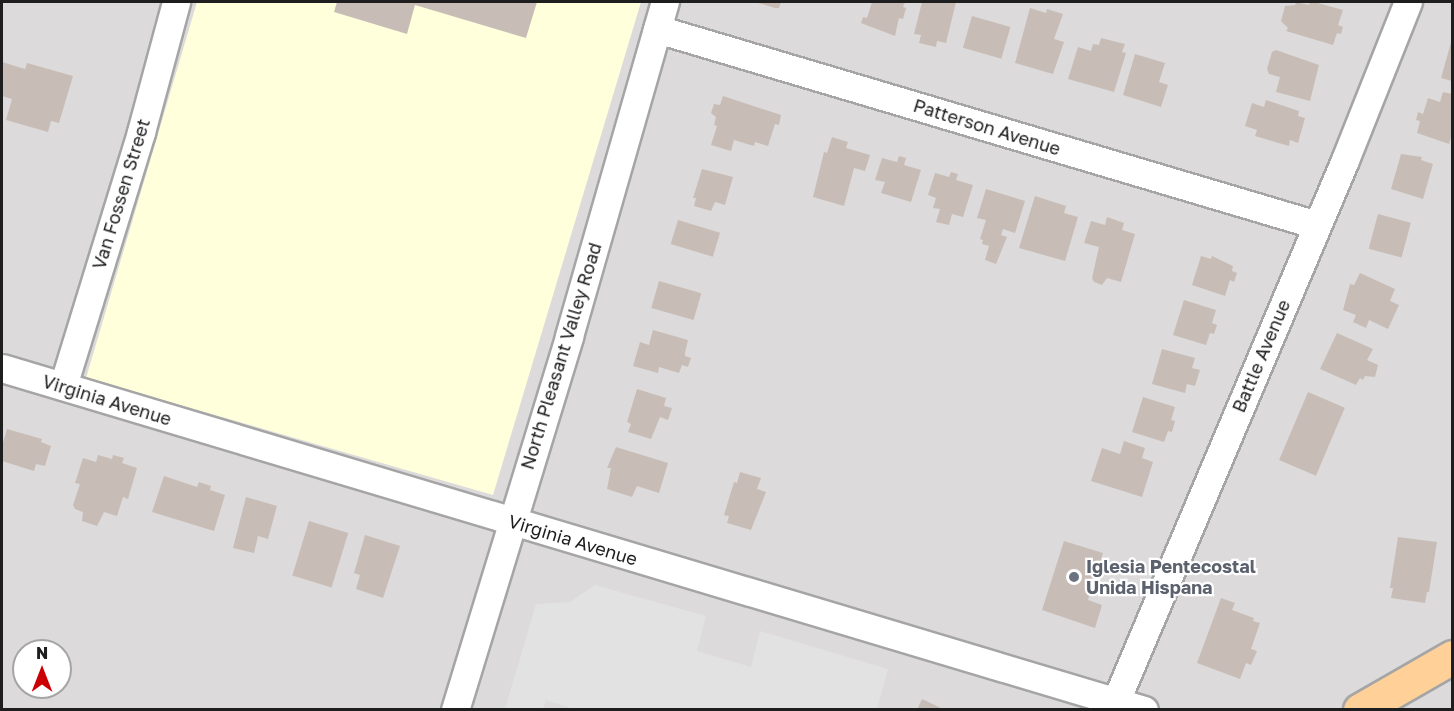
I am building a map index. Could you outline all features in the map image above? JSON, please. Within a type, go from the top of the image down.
[{"type":"main road","points":[[1360,710],[1452,657]]},
{"type":"street","name":"Van Fossen Street","points":[[63,386],[141,132],[176,2]]},
{"type":"street","name":"North Pleasant Valley Road","points":[[455,710],[569,336],[665,2]]},
{"type":"street","name":"Battle Avenue","points":[[1114,705],[1317,225],[1408,2]]},
{"type":"street","name":"Patterson Avenue","points":[[657,29],[1317,225]]},
{"type":"street","name":"Virginia Avenue","points":[[2,368],[1114,705],[1144,710]]},
{"type":"shaded area","points":[[2,2],[1452,2],[1452,709],[2,709]]},
{"type":"shaded area","points":[[197,2],[641,2],[493,495],[86,378]]},
{"type":"shaded area","points":[[595,585],[706,616],[697,651],[751,667],[760,631],[888,669],[877,709],[577,710],[546,700],[543,709],[505,709],[536,604],[570,602]]},
{"type":"building","points":[[337,2],[537,2],[526,38],[415,5],[407,34],[334,12]]},
{"type":"building","points":[[755,2],[781,2],[779,8],[775,8]]},
{"type":"building","points":[[872,2],[905,2],[903,19],[899,18],[895,36],[861,23],[863,17],[867,18]]},
{"type":"building","points":[[922,2],[956,2],[946,43],[937,41],[936,47],[919,43],[921,35],[914,34]]},
{"type":"building","points":[[1296,2],[1309,5],[1310,2],[1314,2],[1343,10],[1338,25],[1343,27],[1341,34],[1337,33],[1333,45],[1286,31],[1288,28],[1281,21],[1285,6],[1295,5]]},
{"type":"building","points":[[1030,8],[1046,13],[1047,9],[1063,14],[1054,39],[1064,42],[1053,74],[1015,63]]},
{"type":"building","points":[[972,16],[1010,27],[1001,59],[963,48]]},
{"type":"building","points":[[1101,38],[1125,44],[1122,52],[1126,53],[1114,92],[1068,79],[1078,47],[1091,51],[1093,44],[1099,45]]},
{"type":"building","points":[[1452,39],[1452,81],[1441,78]]},
{"type":"building","points":[[1276,50],[1319,65],[1310,101],[1276,92],[1280,77],[1269,74],[1267,69],[1272,52]]},
{"type":"building","points":[[1135,54],[1165,63],[1159,82],[1168,85],[1161,107],[1123,95]]},
{"type":"building","points":[[2,62],[25,69],[27,63],[73,76],[59,123],[51,121],[48,132],[6,120],[12,99],[2,96]]},
{"type":"building","points":[[1443,92],[1452,94],[1452,134],[1449,144],[1417,133],[1420,121],[1416,120],[1418,112],[1423,114],[1428,98],[1440,102]]},
{"type":"building","points":[[723,96],[781,115],[779,125],[775,124],[768,146],[755,142],[754,146],[734,140],[731,151],[711,145],[717,126],[714,125],[716,117],[711,113],[714,104],[720,105]]},
{"type":"building","points":[[1266,100],[1299,111],[1298,116],[1305,118],[1298,143],[1290,140],[1289,146],[1255,136],[1257,130],[1245,126],[1252,103],[1264,107]]},
{"type":"building","points":[[832,137],[848,142],[846,148],[870,155],[865,171],[854,168],[844,206],[813,197],[824,152],[827,153]]},
{"type":"building","points":[[1401,154],[1422,157],[1421,160],[1433,164],[1423,199],[1391,189]]},
{"type":"building","points":[[899,156],[906,158],[904,165],[921,170],[911,202],[881,193],[885,182],[875,180],[882,158],[897,162]]},
{"type":"building","points":[[702,169],[733,177],[725,205],[715,202],[711,211],[694,206],[696,198],[693,198]]},
{"type":"building","points":[[951,172],[958,174],[956,180],[973,185],[963,217],[952,214],[949,225],[936,222],[940,209],[933,208],[936,198],[928,195],[935,173],[949,177]]},
{"type":"building","points":[[986,189],[1025,201],[1015,233],[1003,229],[1001,235],[1007,237],[996,264],[985,260],[989,246],[982,244],[983,240],[980,239],[986,220],[977,218]]},
{"type":"building","points":[[1035,196],[1066,206],[1064,213],[1078,217],[1065,261],[1019,248]]},
{"type":"building","points":[[1378,214],[1411,223],[1402,258],[1369,249]]},
{"type":"building","points":[[1107,217],[1124,223],[1122,230],[1135,234],[1121,282],[1107,278],[1102,285],[1094,282],[1092,278],[1099,247],[1084,243],[1091,221],[1105,225]]},
{"type":"building","points":[[678,220],[720,233],[713,257],[671,244]]},
{"type":"building","points":[[1201,256],[1211,259],[1212,256],[1233,266],[1232,271],[1237,273],[1234,282],[1230,280],[1225,296],[1192,285]]},
{"type":"building","points":[[1360,273],[1395,289],[1390,301],[1399,305],[1388,329],[1369,320],[1366,328],[1353,322],[1356,315],[1343,310],[1350,284],[1354,285]]},
{"type":"building","points":[[659,281],[701,293],[694,320],[651,308]]},
{"type":"building","points":[[1184,300],[1216,310],[1212,323],[1217,325],[1214,334],[1210,333],[1206,345],[1173,335]]},
{"type":"building","points":[[653,330],[688,340],[685,356],[691,358],[688,367],[682,365],[679,373],[659,367],[658,373],[633,366],[640,342],[649,345]]},
{"type":"building","points":[[1337,333],[1373,349],[1367,360],[1378,365],[1375,377],[1365,376],[1363,380],[1360,378],[1356,385],[1320,369]]},
{"type":"building","points":[[1162,349],[1195,358],[1192,368],[1200,370],[1195,386],[1187,384],[1185,393],[1152,384]]},
{"type":"building","points":[[637,389],[666,398],[664,406],[672,408],[668,420],[660,417],[651,439],[628,432],[631,424],[627,422]]},
{"type":"building","points":[[1308,392],[1345,408],[1316,476],[1279,460]]},
{"type":"building","points":[[1143,397],[1175,407],[1171,420],[1175,421],[1172,432],[1168,431],[1164,442],[1132,432]]},
{"type":"building","points":[[7,429],[42,439],[41,442],[51,446],[45,466],[36,464],[34,471],[2,461],[2,446]]},
{"type":"building","points":[[1124,441],[1145,448],[1142,458],[1153,462],[1142,497],[1091,481],[1102,448],[1120,454]]},
{"type":"building","points":[[616,447],[668,463],[659,493],[637,486],[632,497],[607,489],[611,468],[607,468]]},
{"type":"building","points":[[98,455],[112,459],[113,455],[124,458],[122,463],[137,468],[128,499],[123,497],[117,516],[104,512],[97,526],[82,521],[83,512],[75,509],[73,505],[80,484],[75,483],[83,458],[96,462]]},
{"type":"building","points":[[740,472],[761,478],[757,489],[766,492],[751,530],[727,523],[729,516],[724,515],[734,482],[737,483]]},
{"type":"building","points":[[164,476],[197,487],[199,482],[211,486],[210,490],[225,495],[214,531],[152,512]]},
{"type":"building","points":[[246,497],[277,506],[268,539],[258,536],[254,553],[233,548]]},
{"type":"building","points":[[309,521],[348,533],[332,587],[292,576]]},
{"type":"building","points":[[365,535],[400,546],[383,598],[356,589],[360,575],[354,573]]},
{"type":"building","points":[[1398,537],[1437,542],[1429,592],[1427,592],[1425,603],[1391,598],[1393,588],[1390,588]]},
{"type":"building","name":"Iglesia Pentecostal Unida Hispana","points":[[1064,541],[1103,553],[1088,600],[1102,605],[1095,628],[1042,610]]},
{"type":"building","points":[[1221,598],[1235,603],[1232,610],[1254,618],[1253,621],[1260,623],[1251,649],[1257,651],[1251,665],[1246,663],[1240,679],[1197,663]]},
{"type":"building","points":[[922,699],[945,710],[917,710]]},
{"type":"place","name":"Iglesia Pentecostal Unida Hispana","points":[[1074,577]]}]
